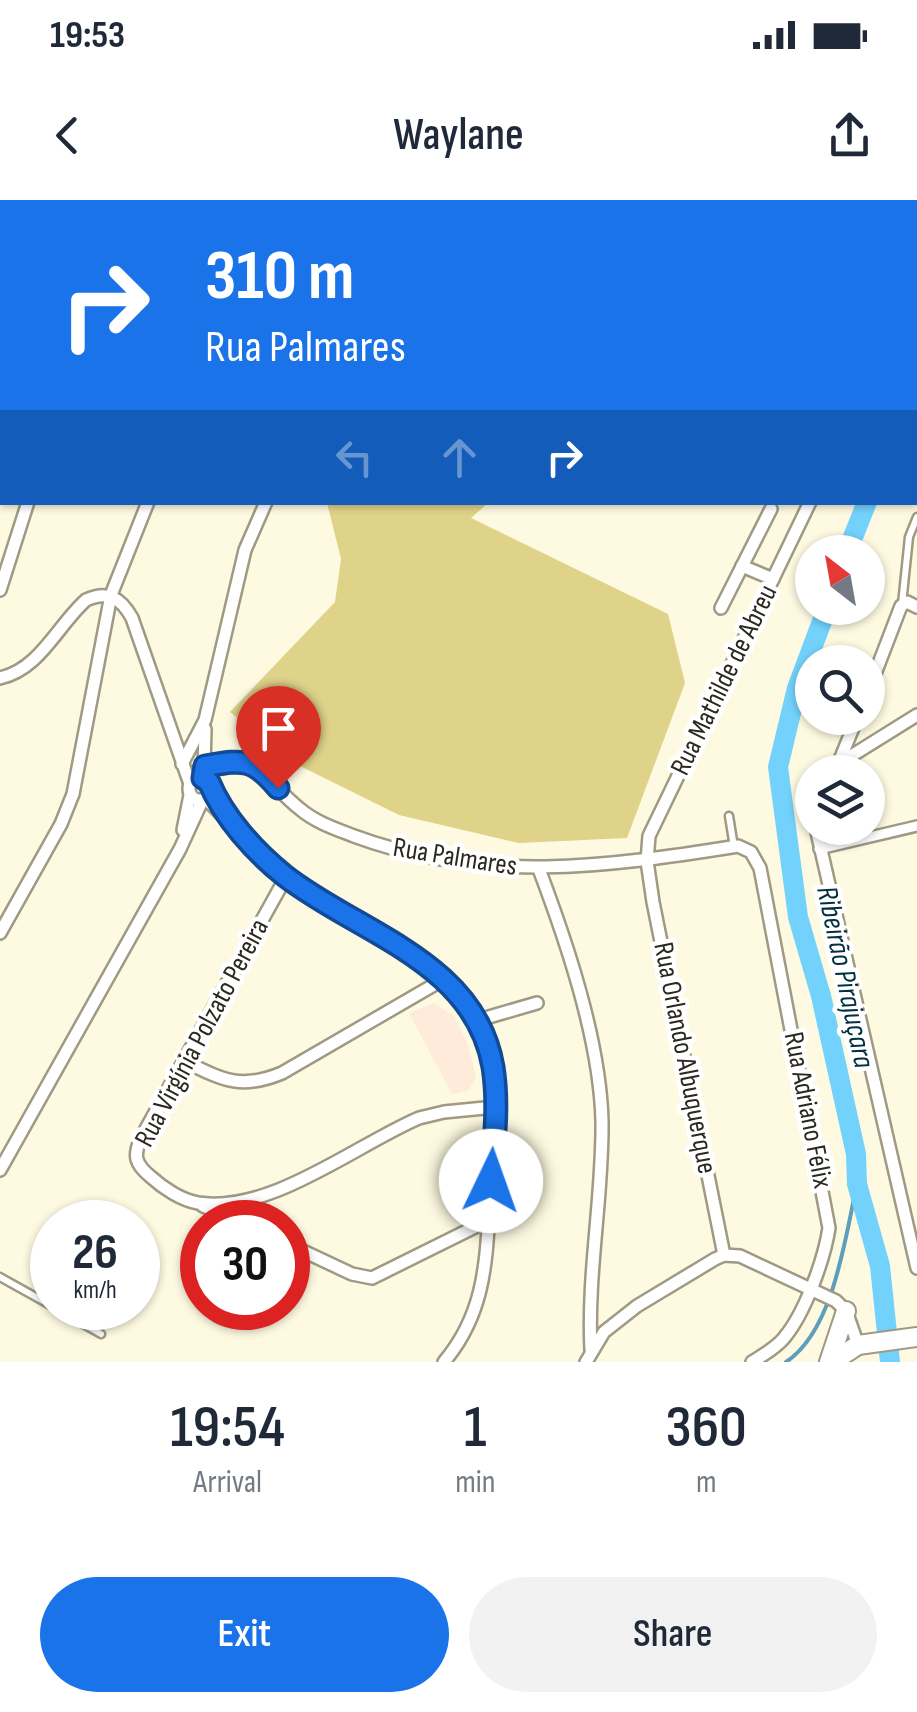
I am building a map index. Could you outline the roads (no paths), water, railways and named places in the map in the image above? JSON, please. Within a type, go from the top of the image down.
[{"type":"main road","points":[[842,1311],[836,1358],[870,1347],[910,1344]]},
{"type":"street","points":[[0,590],[27,505]]},
{"type":"street","points":[[0,933],[61,824],[73,794],[110,595],[147,505]]},
{"type":"street","points":[[0,1170],[180,849],[201,784],[205,720],[245,550],[265,505]]},
{"type":"street","name":"Rua Mathilde de Abreu","points":[[647,861],[649,836],[809,505]]},
{"type":"street","points":[[721,608],[771,509]]},
{"type":"street","points":[[742,566],[773,579]]},
{"type":"street","points":[[0,678],[24,669],[86,600],[110,595],[132,618],[172,732],[186,759],[238,829],[286,877],[398,945],[444,979],[476,1022],[492,1065],[495,1108],[489,1220],[479,1303],[466,1331],[444,1362]]},
{"type":"street","points":[[885,648],[901,606],[907,602],[917,607]]},
{"type":"street","points":[[857,755],[917,715]]},
{"type":"street","points":[[186,759],[205,720]]},
{"type":"street","name":"Rua Palmares","points":[[201,784],[237,761],[250,762],[300,810],[356,837],[398,850],[494,868],[647,861],[736,846]]},
{"type":"street","points":[[820,849],[917,826]]},
{"type":"street","points":[[819,845],[917,1268]]},
{"type":"street","name":"Rua Adriano Félix","points":[[736,846],[751,852],[760,868],[829,1228],[812,1289],[786,1336],[752,1362]]},
{"type":"street","name":"Rua Orlando Albuquerque","points":[[647,861],[724,1255]]},
{"type":"street","points":[[539,868],[574,977],[601,1095],[589,1356]]},
{"type":"street","name":"Rua Virgínia Polzato Pereira","points":[[190,1200],[159,1184],[136,1159],[142,1138],[286,877]]},
{"type":"street","points":[[186,1062],[226,1081],[264,1081],[444,979]]},
{"type":"street","points":[[476,1022],[537,1002]]},
{"type":"street","points":[[245,1200],[276,1190],[419,1118],[495,1108]]},
{"type":"street","points":[[310,1254],[352,1274],[372,1278],[489,1220]]},
{"type":"street","points":[[589,1356],[604,1332],[637,1306],[724,1255],[740,1256],[812,1289],[842,1311],[870,1347]]},
{"type":"lane","points":[[901,606],[909,537],[917,518]]},
{"type":"lane","points":[[729,816],[736,846]]},
{"type":"lane","points":[[0,1277],[30,1294]]},
{"type":"lane","points":[[94,1330],[101,1334]]},
{"type":"waterway","name":"Ribeirão Pirajuçara","points":[[854,535],[866,505]]},
{"type":"waterway","name":"Ribeirão Pirajuçara","points":[[821,625],[797,688],[778,767],[798,917],[821,996],[856,1154],[857,1184],[880,1266],[890,1362]]},
{"type":"waterway","points":[[786,1362],[816,1328],[826,1306],[842,1256],[857,1184]]}]
